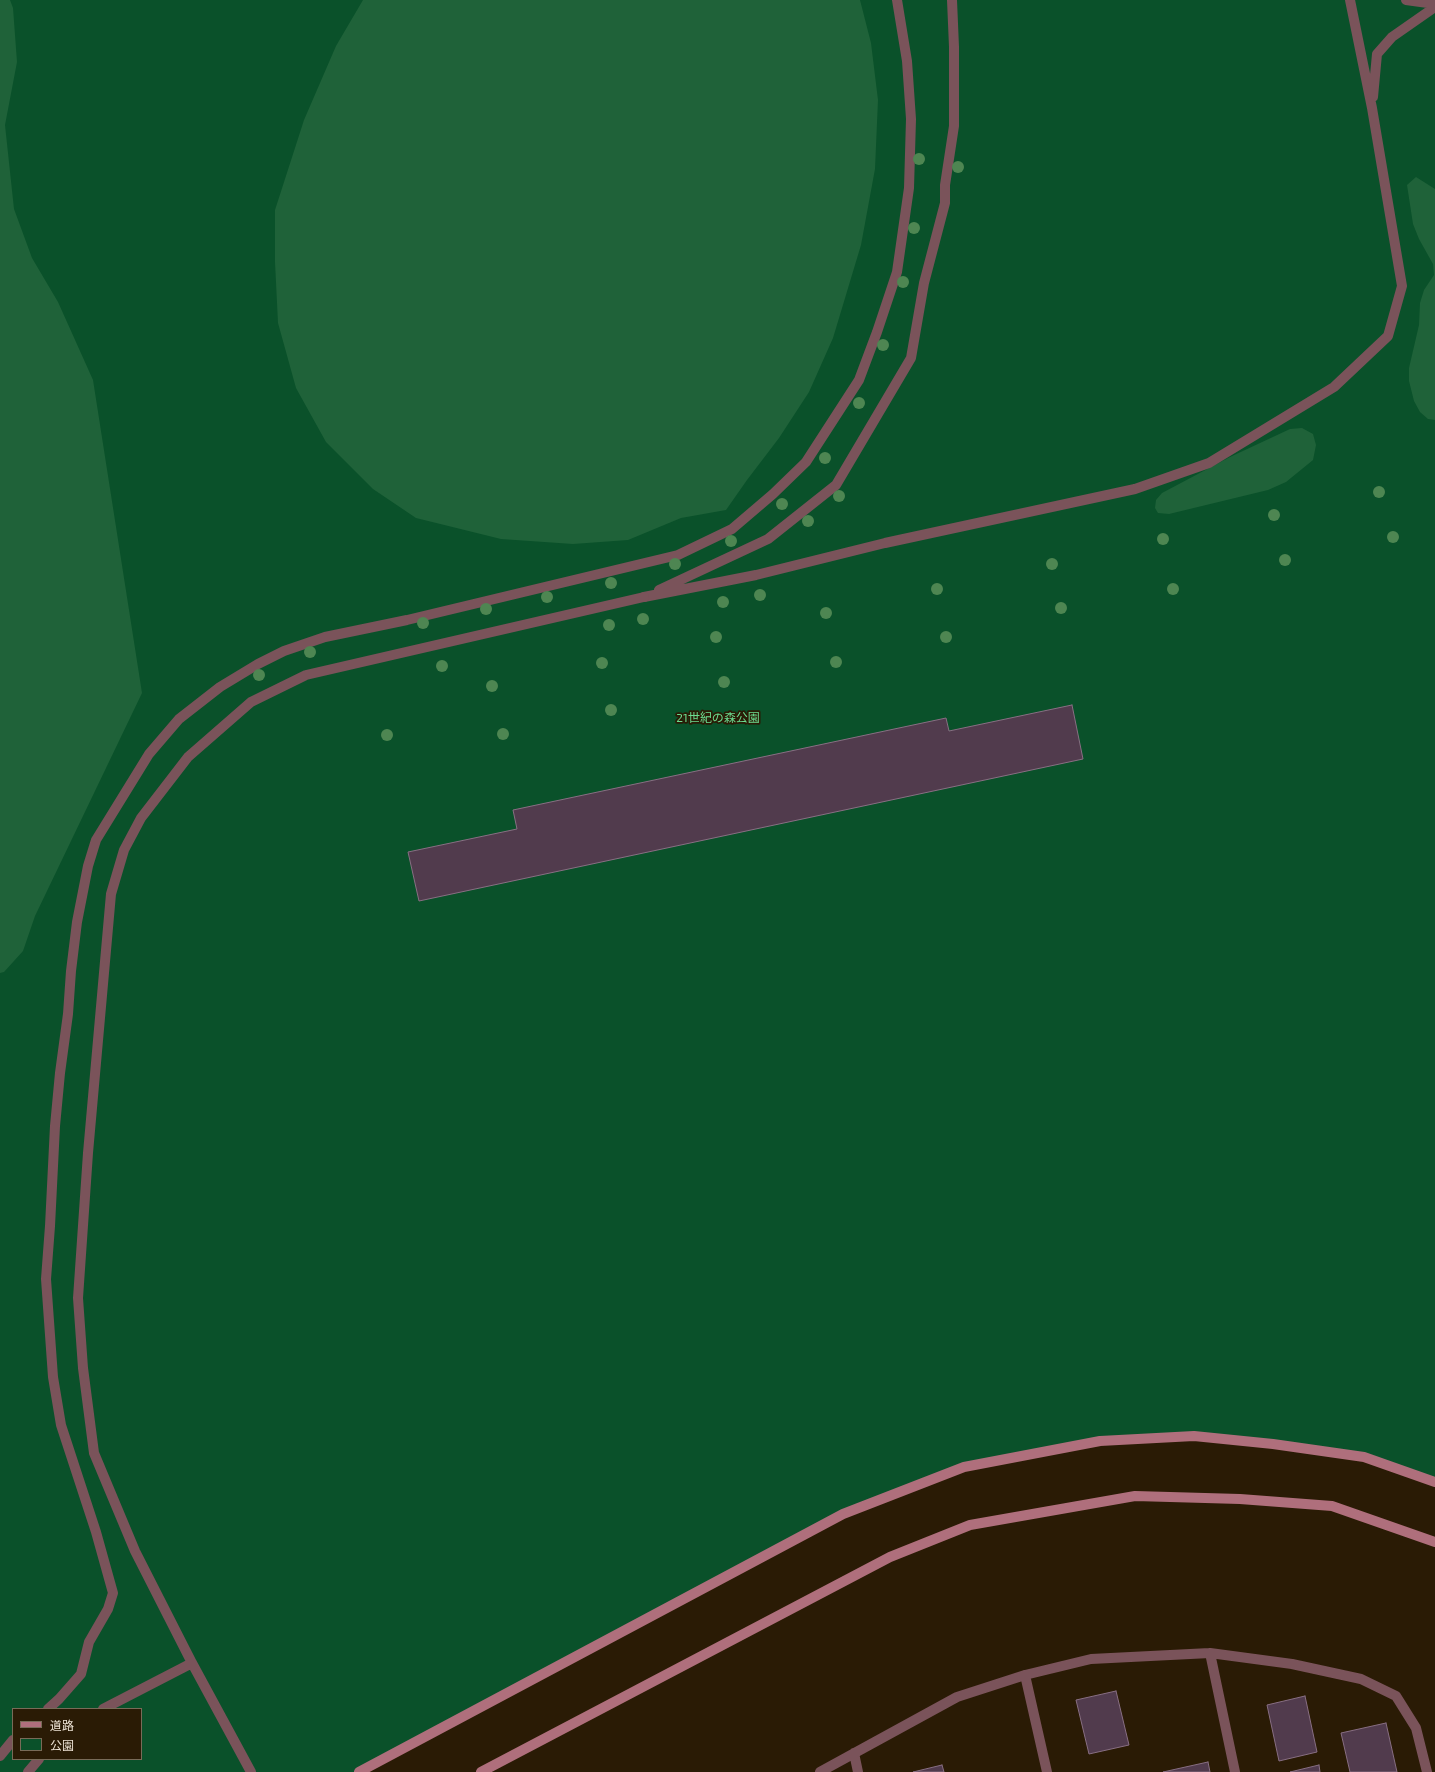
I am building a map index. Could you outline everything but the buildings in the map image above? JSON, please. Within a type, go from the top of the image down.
[{"type":"street","points":[[49,1708],[60,1699],[81,1674],[89,1642],[108,1609],[113,1593],[96,1532],[61,1425],[53,1377],[46,1279],[56,1119],[60,1073],[68,1014],[71,970],[77,922],[88,866],[96,840],[149,754],[179,719],[220,687],[284,650],[325,637],[407,620],[678,555],[732,529],[774,494],[806,462],[859,380],[878,332],[896,272],[909,188],[912,118],[907,61],[897,0]]},
{"type":"street","points":[[644,597],[768,539],[836,484],[911,358],[924,283],[945,203],[945,185],[954,126],[954,47],[952,0]]},
{"type":"street","points":[[251,1772],[192,1664],[135,1551],[94,1453],[83,1368],[78,1298],[88,1153],[111,894],[124,850],[141,818],[188,757],[251,702],[306,675],[644,597],[756,575],[885,543],[1135,489],[1209,463],[1334,387],[1388,336],[1402,286],[1372,108],[1350,0]]},
{"type":"street","points":[[1406,0],[1435,6]]},
{"type":"street","points":[[1372,108],[1377,54],[1392,37],[1435,6]]},
{"type":"street","points":[[359,1772],[843,1514],[964,1467],[1100,1441],[1194,1436],[1272,1444],[1364,1458],[1435,1482]]},
{"type":"street","points":[[480,1772],[890,1557],[970,1525],[1135,1496],[1240,1499],[1332,1506],[1435,1542]]},
{"type":"street","points":[[1210,1653],[1235,1772]]},
{"type":"street","points":[[820,1772],[957,1698],[1025,1675],[1091,1659],[1210,1653],[1292,1664],[1361,1679],[1396,1696],[1416,1728],[1427,1772]]},
{"type":"street","points":[[105,1708],[192,1664]]},
{"type":"street","points":[[1025,1675],[1047,1772]]},
{"type":"street","points":[[0,1756],[12,1741]]},
{"type":"street","points":[[854,1753],[858,1772]]},
{"type":"street","points":[[28,1772],[38,1760]]},
{"type":"green space","name":"21世紀の森公園","points":[[0,0],[1435,0],[1435,1482],[1364,1457],[1194,1436],[1100,1441],[964,1467],[843,1514],[359,1772],[0,1772]]},
{"type":"green space","points":[[0,0],[10,0],[13,8],[17,62],[5,125],[14,209],[32,258],[58,302],[93,380],[142,693],[35,916],[23,951],[4,972],[0,973]]},
{"type":"green space","points":[[363,0],[860,0],[871,43],[878,100],[875,169],[861,245],[833,338],[809,392],[779,438],[726,510],[681,518],[628,540],[573,544],[501,539],[416,518],[373,489],[326,442],[296,388],[278,323],[275,262],[275,210],[304,120],[336,46]]},
{"type":"green space","points":[[1416,177],[1435,189],[1435,420],[1428,419],[1420,412],[1414,401],[1409,381],[1409,368],[1419,325],[1420,303],[1424,290],[1434,275],[1433,264],[1419,239],[1413,224],[1407,185]]},
{"type":"green space","points":[[1302,428],[1313,434],[1316,445],[1313,460],[1286,482],[1268,490],[1169,514],[1158,513],[1155,508],[1156,500],[1162,493],[1230,457],[1290,429]]}]
